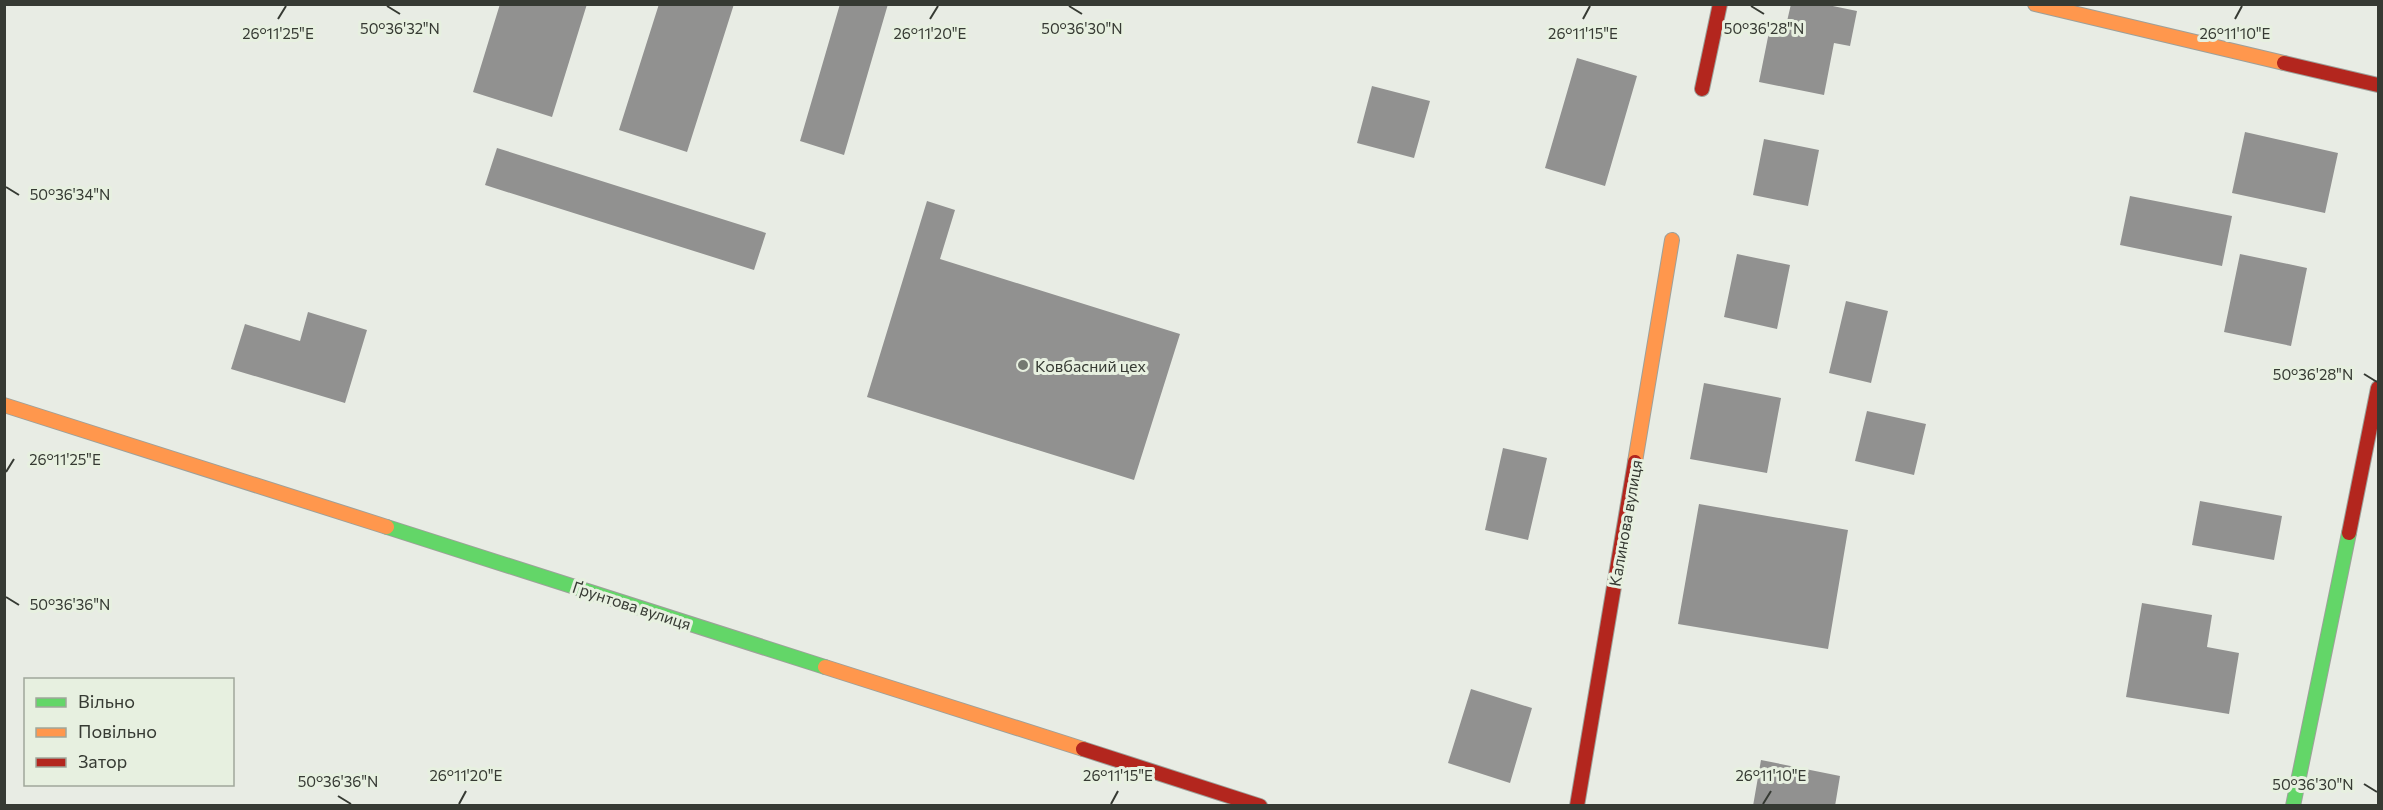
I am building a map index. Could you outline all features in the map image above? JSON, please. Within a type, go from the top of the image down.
[{"type":"street","points":[[1702,89],[1720,4]]},
{"type":"street","points":[[2035,4],[2379,85]]},
{"type":"street","name":"Калинова вулиця","points":[[1577,806],[1672,240]]},
{"type":"street","points":[[2293,806],[2379,388]]},
{"type":"street","name":"Ґрунтова вулиця","points":[[4,405],[1260,806]]},
{"type":"building","points":[[500,4],[587,4],[552,117],[473,92]]},
{"type":"building","points":[[659,4],[734,4],[687,152],[619,130]]},
{"type":"building","points":[[840,4],[888,4],[844,155],[800,141]]},
{"type":"building","points":[[1791,4],[1823,4],[1857,11],[1850,46],[1834,43],[1824,95],[1759,82],[1770,27],[1785,30]]},
{"type":"building","points":[[1577,58],[1637,76],[1605,186],[1545,168]]},
{"type":"building","points":[[1372,86],[1430,101],[1414,158],[1357,143]]},
{"type":"building","points":[[2245,132],[2338,153],[2325,213],[2232,193]]},
{"type":"building","points":[[1764,139],[1819,150],[1808,206],[1753,195]]},
{"type":"building","points":[[497,148],[766,233],[754,270],[485,185]]},
{"type":"building","points":[[2130,196],[2232,216],[2222,266],[2120,245]]},
{"type":"building","name":"Ковбасний цех","points":[[927,201],[955,210],[940,259],[1180,334],[1134,480],[867,397]]},
{"type":"building","points":[[1737,254],[1790,265],[1777,329],[1724,317]]},
{"type":"building","points":[[2240,254],[2307,268],[2291,346],[2224,332]]},
{"type":"building","points":[[1846,301],[1888,311],[1871,383],[1829,373]]},
{"type":"building","points":[[308,312],[367,330],[345,403],[231,369],[245,324],[300,341]]},
{"type":"building","points":[[1704,383],[1781,398],[1767,473],[1690,459]]},
{"type":"building","points":[[1867,411],[1926,424],[1914,475],[1855,461]]},
{"type":"building","points":[[1503,448],[1547,458],[1528,540],[1485,530]]},
{"type":"building","points":[[2200,501],[2282,516],[2274,560],[2192,545]]},
{"type":"building","points":[[1699,504],[1848,530],[1828,649],[1678,624]]},
{"type":"building","points":[[2142,603],[2212,615],[2207,647],[2239,653],[2229,714],[2126,697]]},
{"type":"building","points":[[1471,689],[1532,708],[1510,783],[1448,763]]},
{"type":"building","points":[[1761,760],[1840,776],[1835,806],[1753,806]]},
{"type":"traffic: fast","points":[[387,527],[825,667]]},
{"type":"traffic: fast","points":[[2293,806],[2349,533]]},
{"type":"traffic: slow","points":[[2035,4],[2284,63]]},
{"type":"traffic: slow","points":[[1635,462],[1672,240]]},
{"type":"traffic: slow","points":[[4,405],[387,527]]},
{"type":"traffic: slow","points":[[825,667],[1083,749]]},
{"type":"traffic: jam","points":[[1702,89],[1720,4]]},
{"type":"traffic: jam","points":[[2284,63],[2378,85]]},
{"type":"traffic: jam","points":[[2349,533],[2378,388]]},
{"type":"traffic: jam","points":[[1577,806],[1635,462]]},
{"type":"traffic: jam","points":[[1083,749],[1260,806]]},
{"type":"place","name":"Ковбасний цех","points":[[1023,365]]}]
